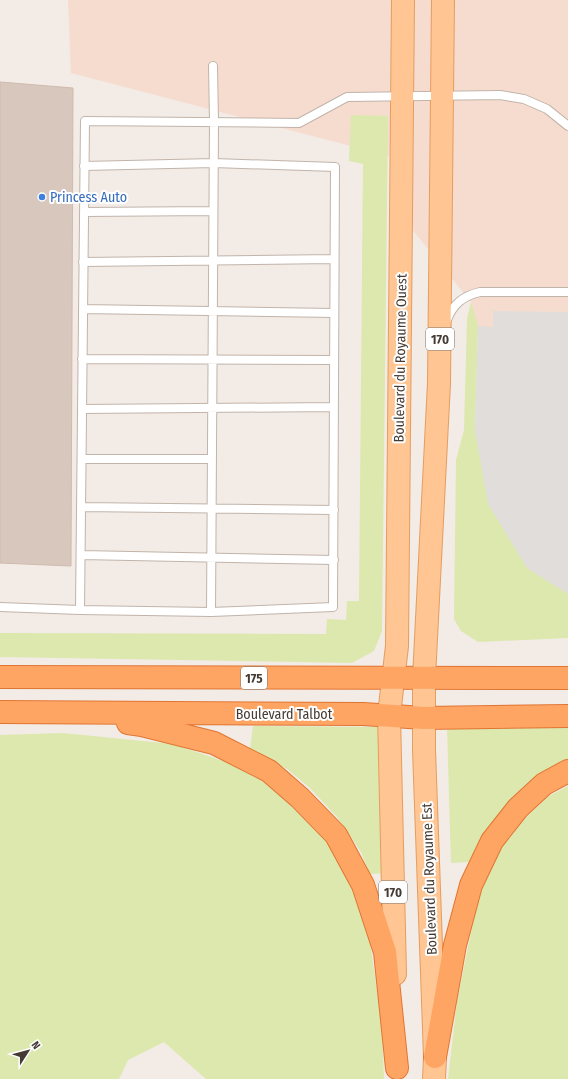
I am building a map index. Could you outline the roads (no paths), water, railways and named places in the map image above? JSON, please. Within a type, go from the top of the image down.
[{"type":"highway","name":"175","points":[[0,677],[568,678]]},
{"type":"highway","name":"Boulevard Talbot","points":[[0,712],[389,715],[424,718],[568,716]]},
{"type":"highway","points":[[52,712],[142,725],[214,743],[269,771],[300,798],[336,835],[363,885],[385,952],[397,1073]]},
{"type":"highway","points":[[435,1057],[455,945],[471,885],[492,841],[518,808],[544,784],[568,771]]},
{"type":"main road","name":"Boulevard du Royaume Ouest","points":[[389,715],[392,678],[397,646],[403,0]]},
{"type":"main road","name":"170","points":[[424,678],[439,383],[443,0]]},
{"type":"main road","name":"Boulevard du Royaume Est","points":[[424,678],[424,750],[435,1057],[434,1079]]},
{"type":"main road","name":"170","points":[[389,715],[397,1073]]},
{"type":"lane","points":[[211,612],[214,163],[213,66]]},
{"type":"lane","points":[[80,610],[85,121],[299,123],[347,98],[500,95],[524,99],[547,109],[568,126]]},
{"type":"lane","points":[[0,607],[211,612],[334,607],[335,166],[214,163],[84,166]]},
{"type":"lane","points":[[84,212],[213,211]]},
{"type":"lane","points":[[83,262],[334,259]]},
{"type":"lane","points":[[439,383],[447,320],[458,301],[469,294],[480,292],[568,292]]},
{"type":"lane","points":[[83,309],[334,313]]},
{"type":"lane","points":[[82,359],[334,360]]},
{"type":"lane","points":[[82,409],[334,407]]},
{"type":"lane","points":[[82,459],[212,459]]},
{"type":"lane","points":[[81,507],[334,510]]},
{"type":"lane","points":[[81,556],[334,560]]},
{"type":"place","name":"Princess Auto","points":[[42,197]]}]
